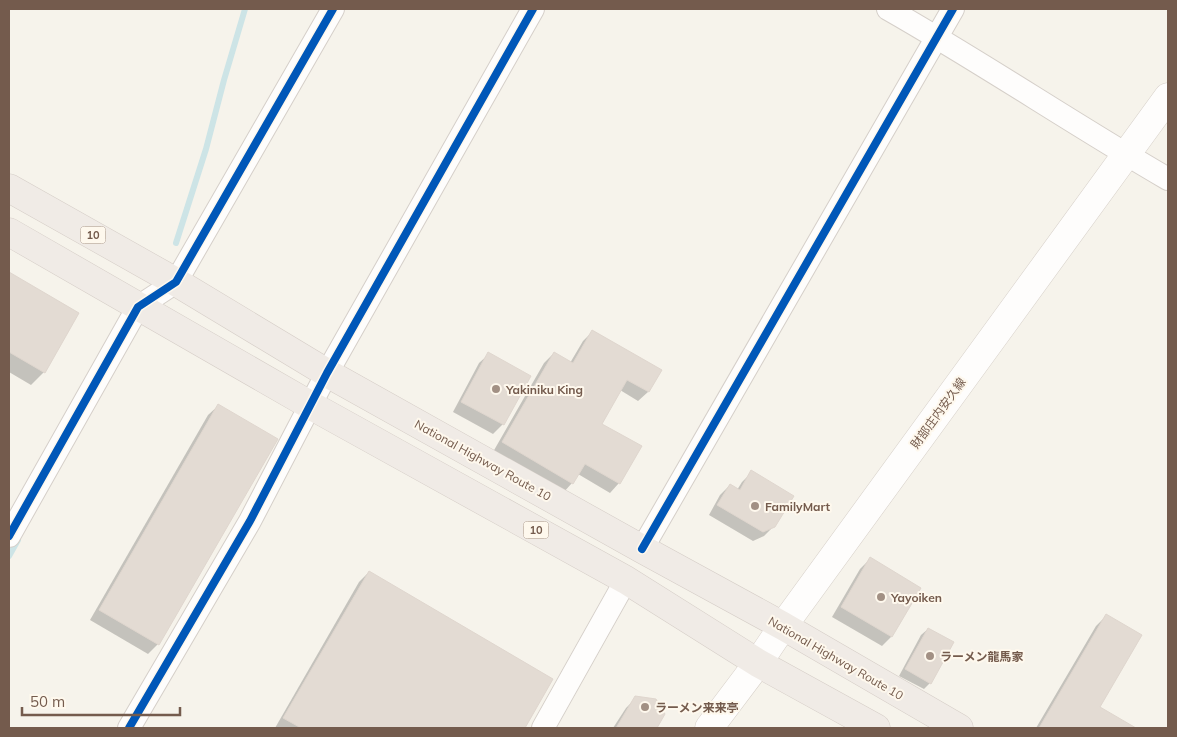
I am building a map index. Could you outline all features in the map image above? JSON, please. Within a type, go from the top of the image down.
[{"type":"highway","name":"National Highway Route 10","points":[[9,188],[176,282],[327,373],[782,626],[959,728]]},
{"type":"highway","name":"10","points":[[9,232],[310,405],[626,580],[758,663],[876,728]]},
{"type":"main road","name":"財部庄内安久線","points":[[709,728],[1168,97]]},
{"type":"street","points":[[9,536],[138,307],[176,282],[333,9]]},
{"type":"street","points":[[129,728],[250,521],[327,373],[533,9]]},
{"type":"street","points":[[888,9],[1168,179]]},
{"type":"street","points":[[642,549],[953,9]]},
{"type":"street","points":[[543,728],[626,580]]},
{"type":"building","points":[[9,272],[79,313],[45,373],[9,352]]},
{"type":"building","points":[[592,330],[662,370],[649,392],[627,380],[602,424],[642,446],[620,484],[585,464],[573,484],[502,442],[554,352],[573,363]]},
{"type":"building","name":"Yakiniku King","points":[[488,352],[531,376],[504,425],[461,402]]},
{"type":"building","points":[[218,404],[278,439],[159,645],[99,610]]},
{"type":"building","points":[[751,470],[794,496],[775,527],[763,532],[717,505],[730,484],[740,490]]},
{"type":"building","name":"Yayoiken","points":[[870,557],[921,588],[892,637],[841,607]]},
{"type":"building","points":[[369,571],[553,679],[525,728],[301,728],[283,718]]},
{"type":"building","points":[[1106,614],[1142,635],[1100,707],[1136,728],[1039,728]]},
{"type":"building","name":"ラーメン龍馬家","points":[[928,628],[954,642],[931,684],[905,669]]},
{"type":"building","name":"ラーメン来来亭","points":[[635,696],[656,699],[665,714],[657,728],[616,728]]},
{"type":"waterway","points":[[176,243],[206,149],[245,9]]},
{"type":"waterway","points":[[9,556],[18,540]]},
{"type":"cycle path","points":[[9,536],[138,307],[176,282],[333,9]]},
{"type":"cycle path","points":[[129,728],[250,521],[327,373],[533,9]]},
{"type":"cycle path","points":[[642,549],[953,9]]},
{"type":"place","name":"Yakiniku King","points":[[496,389]]},
{"type":"place","name":"FamilyMart","points":[[755,506]]},
{"type":"place","name":"Yayoiken","points":[[881,597]]},
{"type":"place","name":"ラーメン龍馬家","points":[[930,656]]},
{"type":"place","name":"ラーメン来来亭","points":[[645,707]]}]
